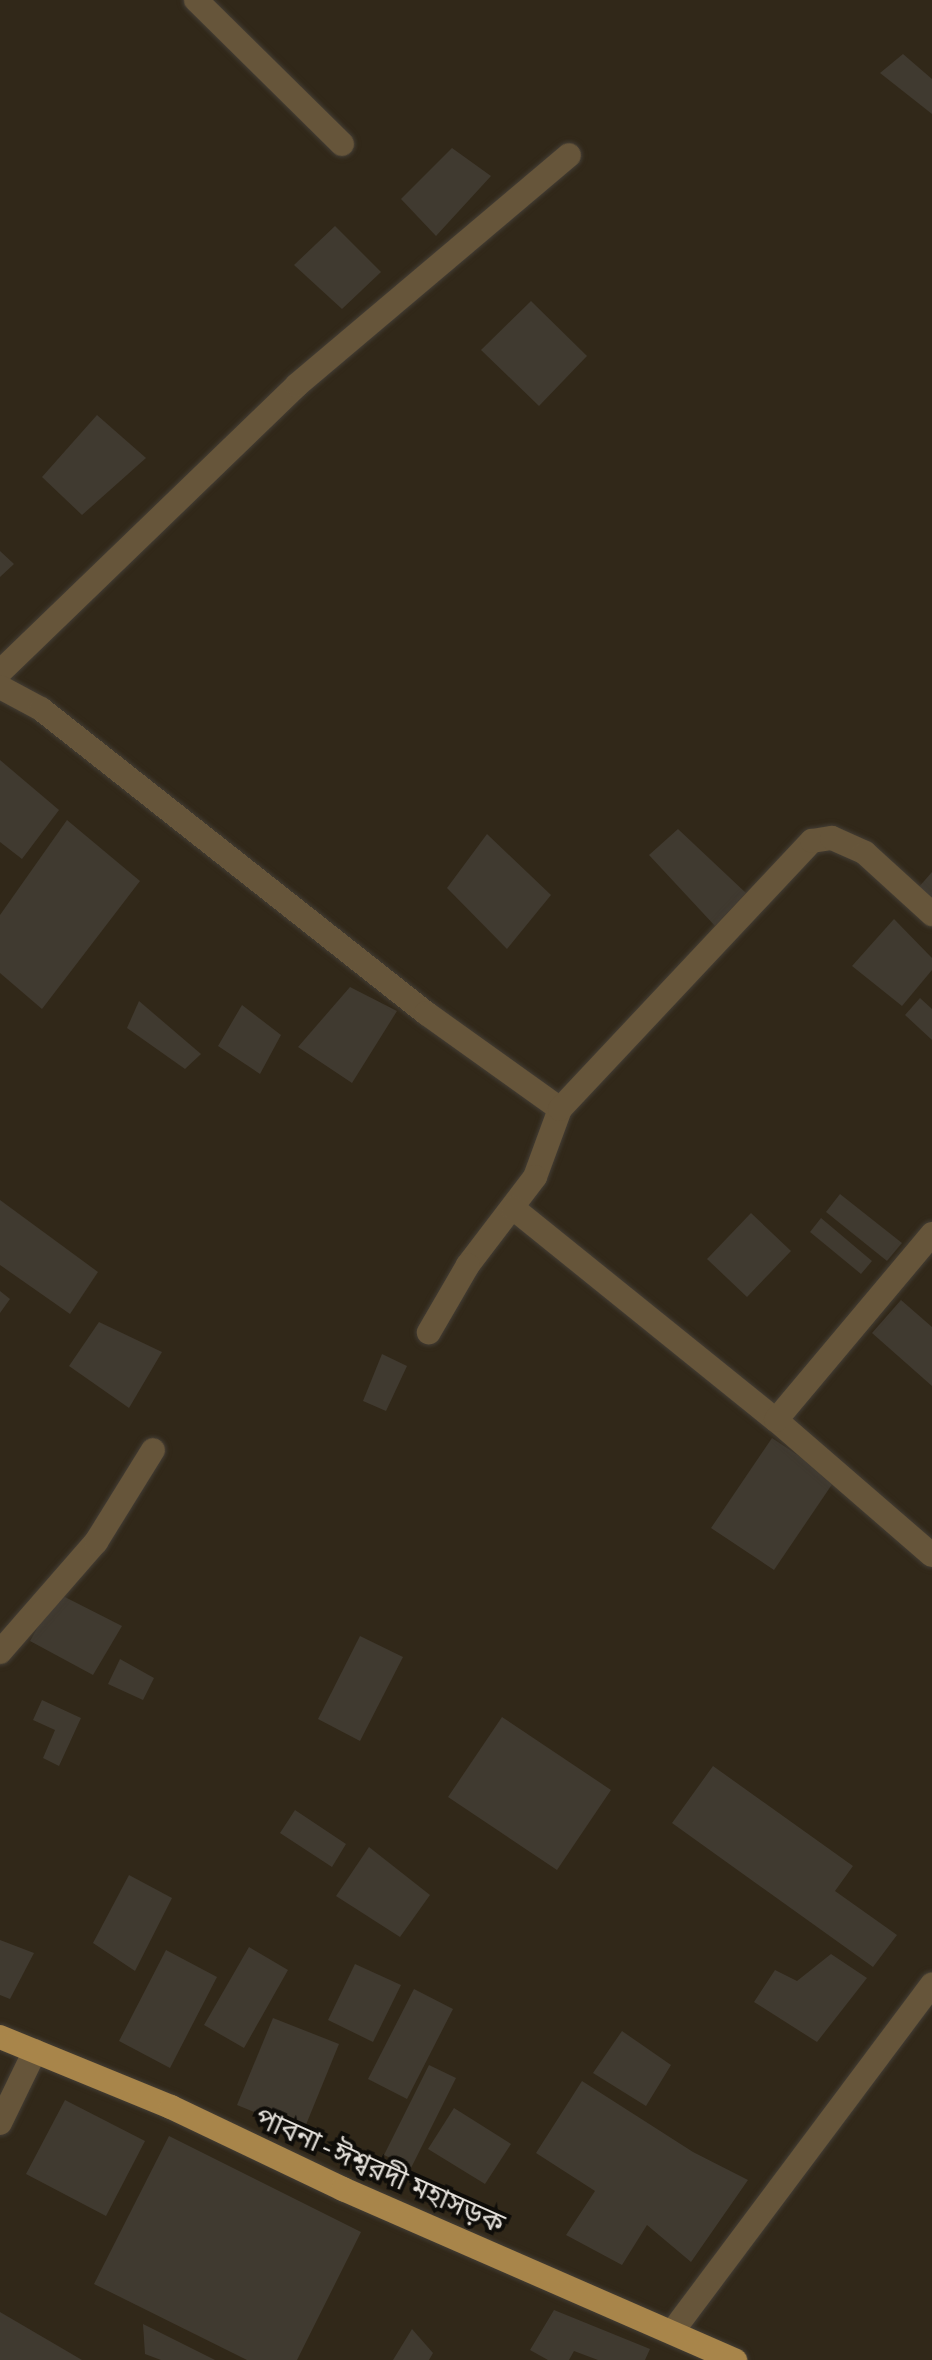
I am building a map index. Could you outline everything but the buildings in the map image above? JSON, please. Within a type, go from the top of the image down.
[{"type":"main road","name":"পাবনা - ঈশ্বরদী মহাসড়ক","points":[[0,2037],[735,2360]]},
{"type":"street","points":[[196,0],[342,144]]},
{"type":"street","points":[[0,672],[297,385],[569,155]]},
{"type":"street","points":[[0,687],[41,709],[426,1013],[560,1109]]},
{"type":"street","points":[[429,1332],[468,1265],[535,1177],[560,1109],[812,841],[832,838],[865,853],[932,914]]},
{"type":"street","points":[[513,1208],[776,1420],[932,1555]]},
{"type":"street","points":[[776,1420],[932,1234]]},
{"type":"street","points":[[0,1652],[96,1542],[153,1450]]},
{"type":"street","points":[[672,2332],[932,1985]]},
{"type":"street","points":[[0,2123],[35,2051]]},
{"type":"shaded area","points":[[0,0],[932,0],[932,2360],[0,2360]]}]
